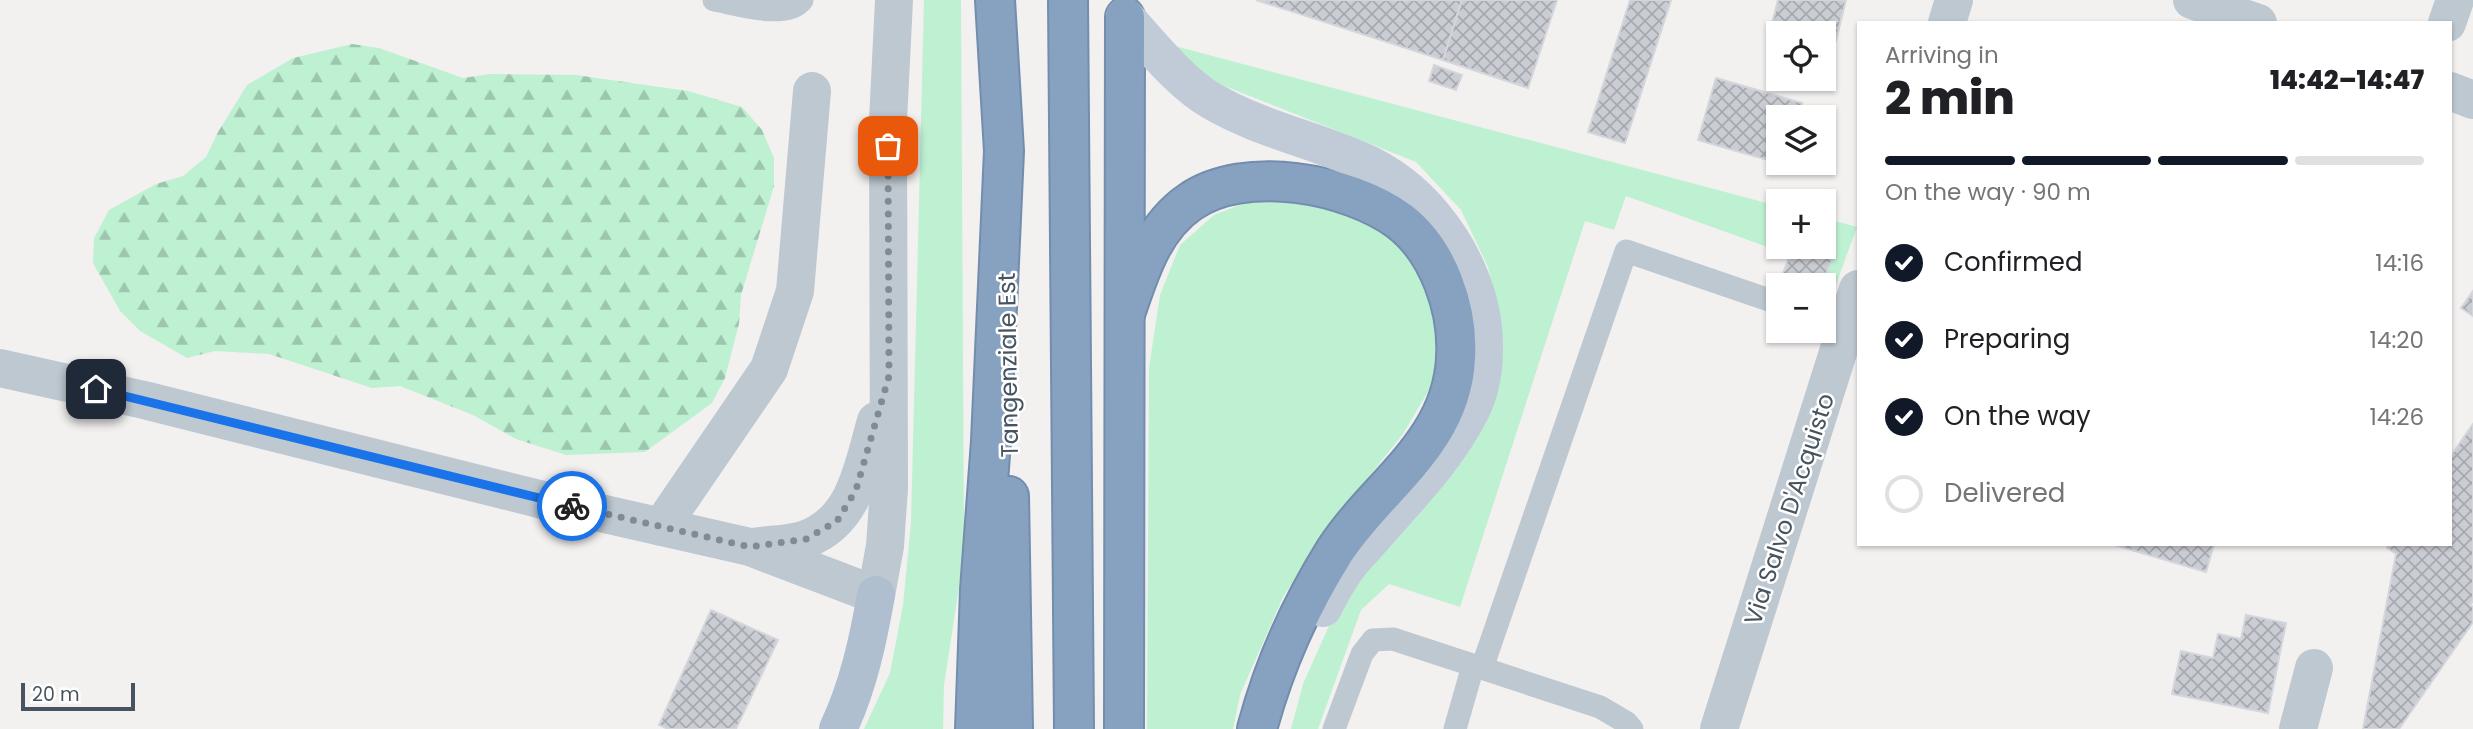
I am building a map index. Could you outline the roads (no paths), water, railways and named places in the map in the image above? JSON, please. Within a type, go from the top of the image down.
[{"type":"highway","points":[[975,729],[1004,151],[995,0]]},
{"type":"highway","name":"Tangenziale Est","points":[[1005,0],[1004,151],[1013,729]]},
{"type":"highway","points":[[1068,0],[1074,729]]},
{"type":"highway","points":[[1124,729],[1125,8]]},
{"type":"highway","points":[[1125,314],[1139,271],[1169,221],[1190,202],[1224,185],[1247,182],[1297,182],[1345,196],[1384,212],[1401,222],[1421,243],[1444,285],[1452,311],[1456,354],[1455,374],[1447,403],[1419,452],[1349,532],[1313,587],[1284,646],[1256,729]]},
{"type":"main road","points":[[1125,8],[1198,92],[1213,102],[1268,127],[1357,159],[1406,188],[1445,230],[1456,247],[1474,286],[1482,314],[1482,362],[1473,407],[1453,442],[1429,474],[1347,567],[1293,665],[1273,729]]},
{"type":"main road","points":[[838,729],[869,637],[877,595]]},
{"type":"street","points":[[0,368],[144,400],[750,547],[877,595],[885,546],[889,488],[888,121],[894,0]]},
{"type":"street","points":[[1948,21],[1954,0]]},
{"type":"street","points":[[2192,0],[2252,21]]},
{"type":"street","points":[[2448,21],[2455,0]]},
{"type":"street","points":[[661,527],[769,369],[795,291],[812,91]]},
{"type":"street","points":[[2452,92],[2473,100]]},
{"type":"street","name":"Via Salvo D'Acquisto","points":[[1836,322],[1857,290]]},
{"type":"street","name":"Via Salvo D'Acquisto","points":[[1719,729],[1829,343]]},
{"type":"street","points":[[750,547],[806,539],[837,521],[856,490],[889,376]]},
{"type":"street","points":[[2298,729],[2314,668]]},
{"type":"lane","points":[[714,0],[781,11],[796,8],[802,0]]},
{"type":"lane","points":[[1455,729],[1626,251],[1766,299]]},
{"type":"lane","points":[[1334,729],[1362,654],[1373,640],[1393,639],[1600,707],[1627,723],[1632,729]]}]
